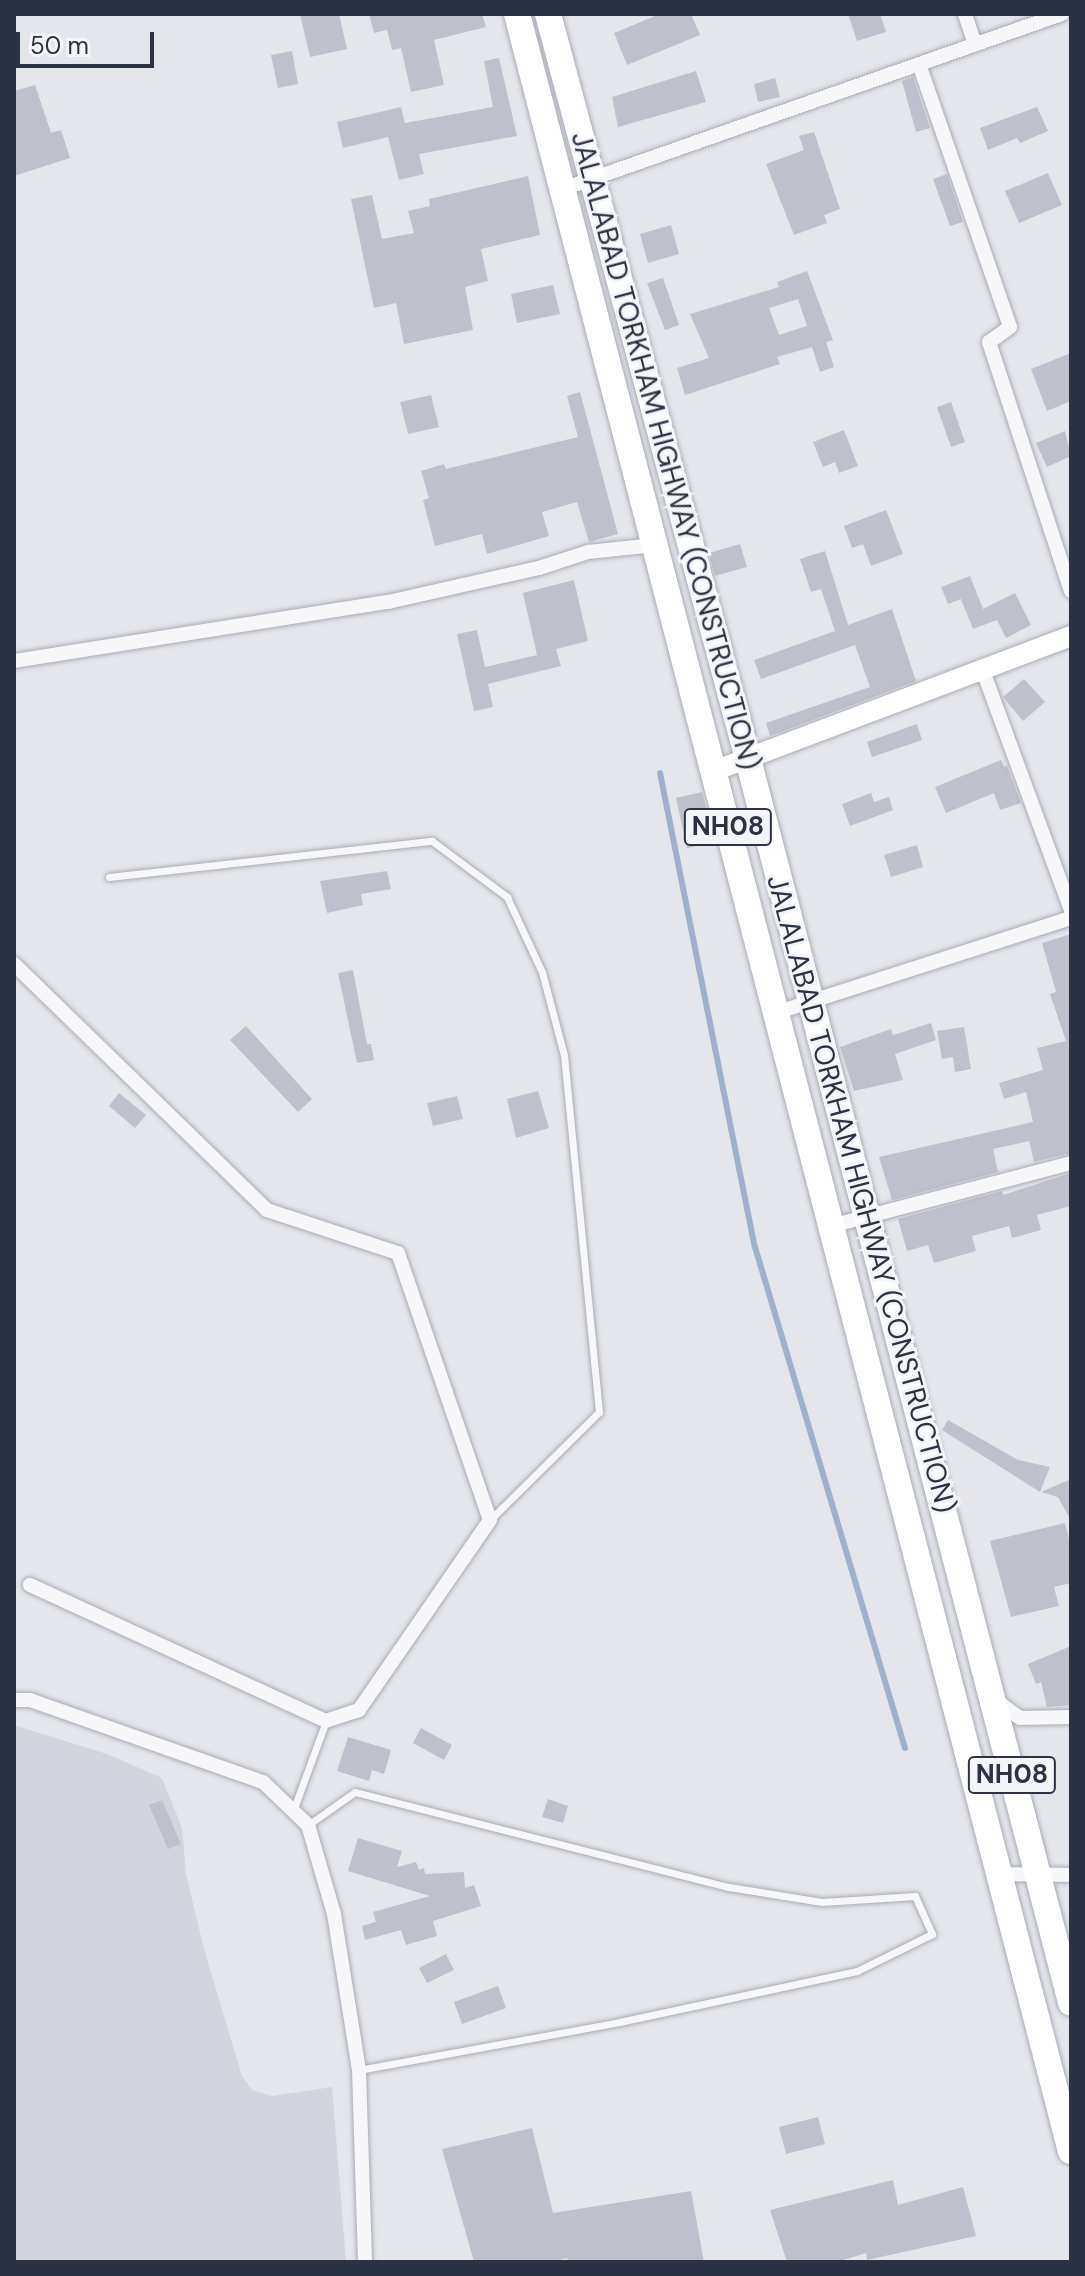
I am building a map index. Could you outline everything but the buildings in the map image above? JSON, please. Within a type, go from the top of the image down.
[{"type":"highway","name":"JALALABAD TORKHAM HIGHWAY (CONSTRUCTION)","points":[[548,14],[748,759],[1071,2003]]},
{"type":"highway","name":"NH08","points":[[519,24],[566,83]]},
{"type":"highway","name":"NH08","points":[[519,24],[961,1717],[1071,2151]]},
{"type":"highway","name":"NH08","points":[[935,1620],[953,1547]]},
{"type":"street","points":[[965,14],[975,44]]},
{"type":"street","points":[[563,189],[1062,14]]},
{"type":"street","points":[[919,64],[1010,327],[989,342],[1071,591]]},
{"type":"street","points":[[14,661],[388,602],[539,568],[588,552],[655,545]]},
{"type":"street","points":[[714,771],[1071,636]]},
{"type":"street","points":[[983,671],[1071,910]]},
{"type":"street","points":[[775,1013],[1071,918]]},
{"type":"street","points":[[14,964],[267,1210],[398,1253],[490,1520],[359,1710],[326,1721],[30,1585]]},
{"type":"street","points":[[831,1226],[1071,1163]]},
{"type":"street","points":[[992,1697],[1020,1718],[1071,1717]]},
{"type":"street","points":[[14,1700],[30,1700],[263,1782],[308,1825],[334,1914],[359,2070],[365,2262]]},
{"type":"street","points":[[1000,1874],[1071,1875]]},
{"type":"lane","points":[[109,877],[432,841],[507,897],[542,972],[564,1055],[599,1412],[490,1520]]},
{"type":"lane","points":[[293,1811],[326,1721]]},
{"type":"lane","points":[[308,1825],[355,1792],[729,1887],[822,1902],[915,1896],[932,1934],[857,1971],[620,2022],[359,2070]]},
{"type":"shaded area","points":[[14,1725],[107,1754],[162,1778],[182,1828],[186,1874],[204,1949],[242,2076],[252,2090],[272,2096],[332,2087],[346,2262],[14,2262]]},
{"type":"waterway","points":[[660,773],[755,1247],[905,1748]]}]
